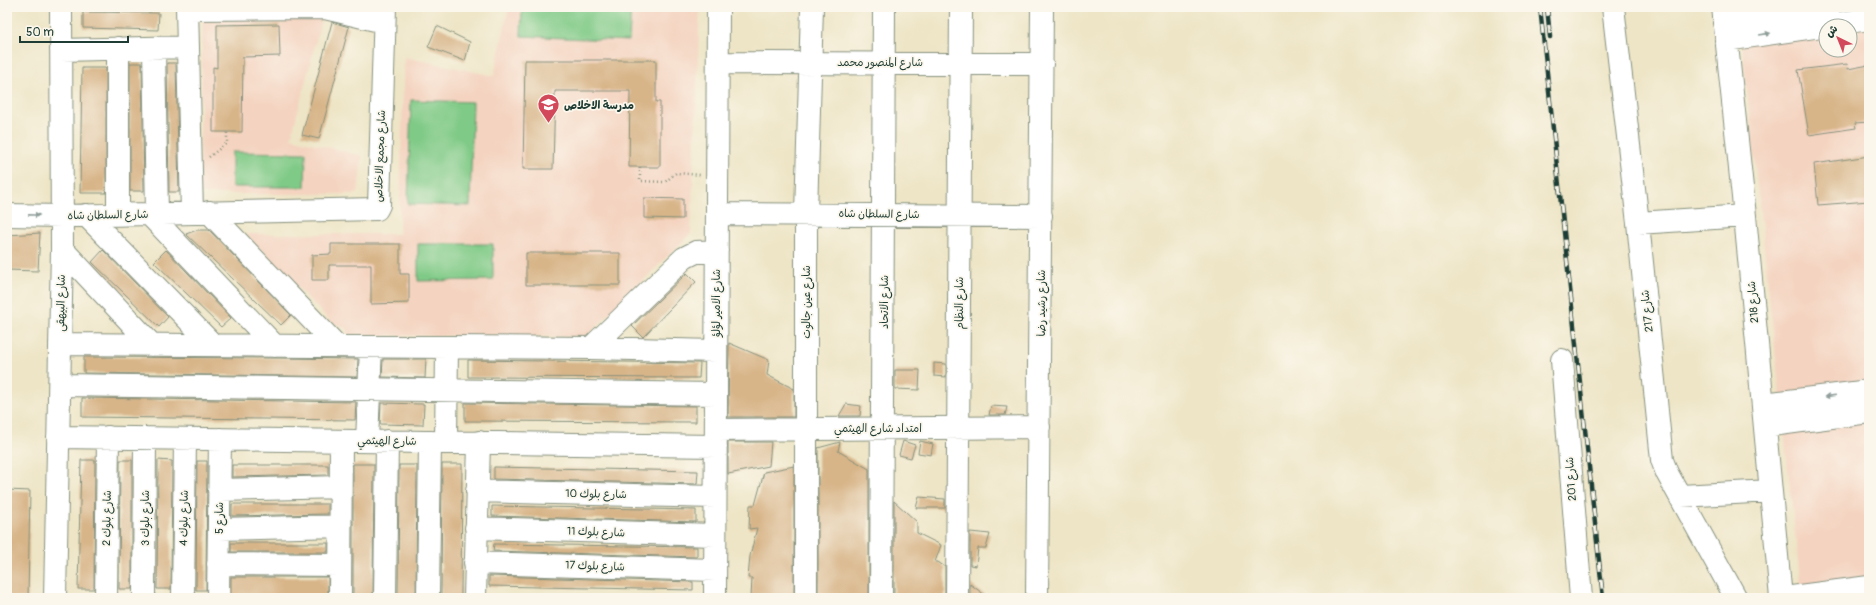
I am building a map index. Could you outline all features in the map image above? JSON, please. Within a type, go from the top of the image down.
[{"type":"street","name":"شارع البيهقى","points":[[55,598],[62,249],[61,7]]},
{"type":"street","name":"شارع الامير لؤلؤ","points":[[715,598],[718,7]]},
{"type":"street","name":"شارع عين جالوت","points":[[806,598],[806,213],[812,62],[812,7]]},
{"type":"street","name":"شارع الاتحاد","points":[[881,598],[884,7]]},
{"type":"street","name":"شارع النظام","points":[[957,598],[961,7]]},
{"type":"street","name":"شارع رشيد رضا","points":[[1037,598],[1040,427],[1042,7]]},
{"type":"street","name":"شارع 217","points":[[1613,7],[1638,223],[1662,460],[1667,473],[1736,598]]},
{"type":"street","points":[[1724,23],[1788,10],[1829,7]]},
{"type":"street","points":[[337,346],[200,213],[188,47],[187,8],[325,8],[384,14]]},
{"type":"street","name":"شارع مجمع الاخلاص","points":[[200,213],[377,209],[379,205],[384,14]]},
{"type":"street","points":[[1724,23],[1869,19]]},
{"type":"street","name":"شارع 218","points":[[1724,23],[1746,216],[1770,491],[1782,598]]},
{"type":"street","points":[[61,50],[188,47]]},
{"type":"street","points":[[118,48],[118,214]]},
{"type":"street","points":[[154,48],[153,214],[275,346]]},
{"type":"street","name":"شارع المنصور محمد","points":[[718,63],[883,62],[1042,64]]},
{"type":"street","name":"شارع السلطان شاه","points":[[7,215],[62,216],[200,213]]},
{"type":"street","name":"شارع السلطان شاه","points":[[717,214],[806,213],[1041,216]]},
{"type":"street","points":[[86,215],[213,345]]},
{"type":"street","points":[[1638,223],[1746,216]]},
{"type":"street","points":[[62,249],[152,345]]},
{"type":"street","points":[[591,348],[684,258],[696,252],[717,251]]},
{"type":"street","points":[[60,344],[591,348],[716,351]]},
{"type":"street","points":[[371,347],[370,389],[377,441],[385,598]]},
{"type":"street","points":[[428,598],[438,442],[447,390],[447,347]]},
{"type":"street","name":"شارع 201","points":[[1562,360],[1581,598]]},
{"type":"street","points":[[60,385],[716,394]]},
{"type":"street","points":[[1763,404],[1869,391]]},
{"type":"street","points":[[1764,426],[1869,412]]},
{"type":"street","name":"امتداد شارع الهيثمي","points":[[716,438],[807,428],[1040,427]]},
{"type":"street","name":"شارع الهيثمي","points":[[58,437],[438,442],[716,438]]},
{"type":"street","name":"شارع بلوك 2","points":[[106,598],[108,437]]},
{"type":"street","name":"شارع بلوك 3","points":[[144,598],[145,438]]},
{"type":"street","name":"شارع بلوك 4","points":[[183,598],[185,438]]},
{"type":"street","name":"شارع 5","points":[[218,598],[220,439]]},
{"type":"street","points":[[340,441],[340,598]]},
{"type":"street","points":[[475,598],[479,442]]},
{"type":"street","points":[[219,490],[340,487]]},
{"type":"street","name":"شارع بلوك 10","points":[[477,491],[715,497]]},
{"type":"street","points":[[1681,496],[1770,491]]},
{"type":"street","points":[[219,529],[340,526]]},
{"type":"street","name":"شارع بلوك 11","points":[[476,528],[715,535]]},
{"type":"street","name":"شارع بلوك 17","points":[[475,563],[715,570]]},
{"type":"street","points":[[218,564],[340,565]]},
{"type":"street","points":[[1782,598],[1869,587]]},
{"type":"path","points":[[210,164],[209,157],[227,143],[227,132]]},
{"type":"path","points":[[640,167],[640,181],[665,182],[676,173],[717,177]]},
{"type":"shaded area","name":"مدرسة الاخلاص","points":[[509,7],[700,7],[691,233],[586,337],[347,335],[347,328],[333,324],[246,234],[399,234],[404,57],[494,76]]},
{"type":"shaded area","points":[[1738,7],[1869,7],[1869,598],[1802,598]]},
{"type":"shaded area","points":[[322,17],[291,138],[362,156],[358,194],[199,194],[203,18]]},
{"type":"green space","points":[[522,7],[631,7],[629,41],[521,36]]},
{"type":"green space","points":[[411,100],[473,102],[470,206],[408,204]]},
{"type":"green space","points":[[232,152],[306,153],[305,187],[232,187]]},
{"type":"green space","points":[[418,244],[493,244],[493,280],[418,281]]},
{"type":"building","points":[[83,12],[159,13],[158,30],[83,28]]},
{"type":"building","points":[[332,22],[349,27],[319,139],[302,135]]},
{"type":"building","points":[[279,24],[280,56],[243,57],[242,132],[213,132],[213,67],[217,68],[217,25]]},
{"type":"building","points":[[437,26],[470,42],[465,61],[428,47]]},
{"type":"building","points":[[525,60],[656,60],[656,102],[660,102],[660,167],[629,167],[630,91],[555,91],[553,169],[523,169]]},
{"type":"building","points":[[130,63],[142,63],[144,191],[130,191]]},
{"type":"building","points":[[167,63],[176,63],[179,192],[169,192]]},
{"type":"building","points":[[1847,64],[1848,69],[1869,65],[1869,122],[1855,123],[1856,128],[1809,135],[1798,70]]},
{"type":"building","points":[[82,68],[106,68],[106,193],[80,193]]},
{"type":"building","points":[[1869,156],[1869,201],[1818,205],[1814,164]]},
{"type":"building","points":[[644,198],[683,199],[683,219],[644,218]]},
{"type":"building","points":[[197,230],[209,230],[291,315],[281,325],[186,234]]},
{"type":"building","points":[[40,233],[38,271],[7,270],[7,235]]},
{"type":"building","points":[[331,244],[400,244],[400,274],[409,274],[409,303],[371,304],[371,265],[329,265],[329,280],[312,280],[312,255],[331,254]]},
{"type":"building","points":[[103,250],[168,317],[159,327],[92,262]]},
{"type":"building","points":[[166,250],[231,318],[221,327],[154,262]]},
{"type":"building","points":[[526,253],[620,253],[620,285],[526,285]]},
{"type":"building","points":[[687,273],[696,282],[643,337],[632,326]]},
{"type":"building","points":[[729,343],[769,360],[767,375],[794,389],[794,417],[728,417]]},
{"type":"building","points":[[84,357],[358,359],[357,377],[84,373]]},
{"type":"building","points":[[383,359],[426,359],[425,378],[382,377]]},
{"type":"building","points":[[468,360],[700,363],[699,378],[468,377]]},
{"type":"building","points":[[934,363],[946,364],[946,377],[934,376]]},
{"type":"building","points":[[895,370],[920,370],[919,390],[895,389]]},
{"type":"building","points":[[82,398],[356,402],[355,420],[82,417]]},
{"type":"building","points":[[381,403],[424,404],[423,425],[380,424]]},
{"type":"building","points":[[465,403],[696,406],[696,422],[465,421]]},
{"type":"building","points":[[846,404],[861,406],[860,416],[839,416]]},
{"type":"building","points":[[991,406],[1007,407],[1005,415],[989,415]]},
{"type":"building","points":[[903,441],[915,445],[911,458],[899,455]]},
{"type":"building","points":[[920,441],[933,444],[931,455],[918,453]]},
{"type":"building","points":[[728,442],[771,442],[769,466],[728,474]]},
{"type":"building","points":[[840,442],[838,451],[869,469],[869,598],[818,598],[818,448]]},
{"type":"building","points":[[81,460],[95,460],[94,589],[78,589]]},
{"type":"building","points":[[120,460],[132,460],[132,589],[119,589]]},
{"type":"building","points":[[158,460],[172,461],[171,589],[157,589]]},
{"type":"building","points":[[197,461],[207,461],[206,590],[196,590]]},
{"type":"building","points":[[353,464],[374,464],[373,598],[353,598]]},
{"type":"building","points":[[442,464],[462,464],[461,598],[441,598]]},
{"type":"building","points":[[232,465],[328,465],[328,475],[232,477]]},
{"type":"building","points":[[399,465],[417,465],[416,598],[398,598]]},
{"type":"building","points":[[794,466],[794,598],[751,598],[752,578],[748,578],[750,556],[757,528],[749,529],[750,505],[755,505],[764,472]]},
{"type":"building","points":[[494,467],[698,471],[697,484],[494,479]]},
{"type":"building","points":[[7,490],[30,491],[28,598],[7,598]]},
{"type":"building","points":[[919,497],[945,499],[945,508],[916,508]]},
{"type":"building","points":[[894,501],[917,522],[917,533],[941,545],[935,562],[938,562],[945,567],[945,598],[894,598]]},
{"type":"building","points":[[232,504],[328,504],[328,514],[232,516]]},
{"type":"building","points":[[492,506],[696,510],[696,522],[492,516]]},
{"type":"building","points":[[970,532],[990,534],[986,548],[978,548],[976,566],[970,565]]},
{"type":"building","points":[[231,543],[328,543],[328,552],[231,552]]},
{"type":"building","points":[[494,544],[697,547],[697,557],[493,551]]},
{"type":"building","points":[[489,576],[693,582],[693,590],[489,586]]},
{"type":"building","points":[[231,577],[328,577],[328,596],[231,596]]},
{"type":"building","points":[[970,584],[989,598],[970,598]]},
{"type":"railway","points":[[1540,7],[1603,598]]},
{"type":"railway","points":[[1547,7],[1550,37]]},
{"type":"place","name":"مدرسة الاخلاص","points":[[549,124]]}]
